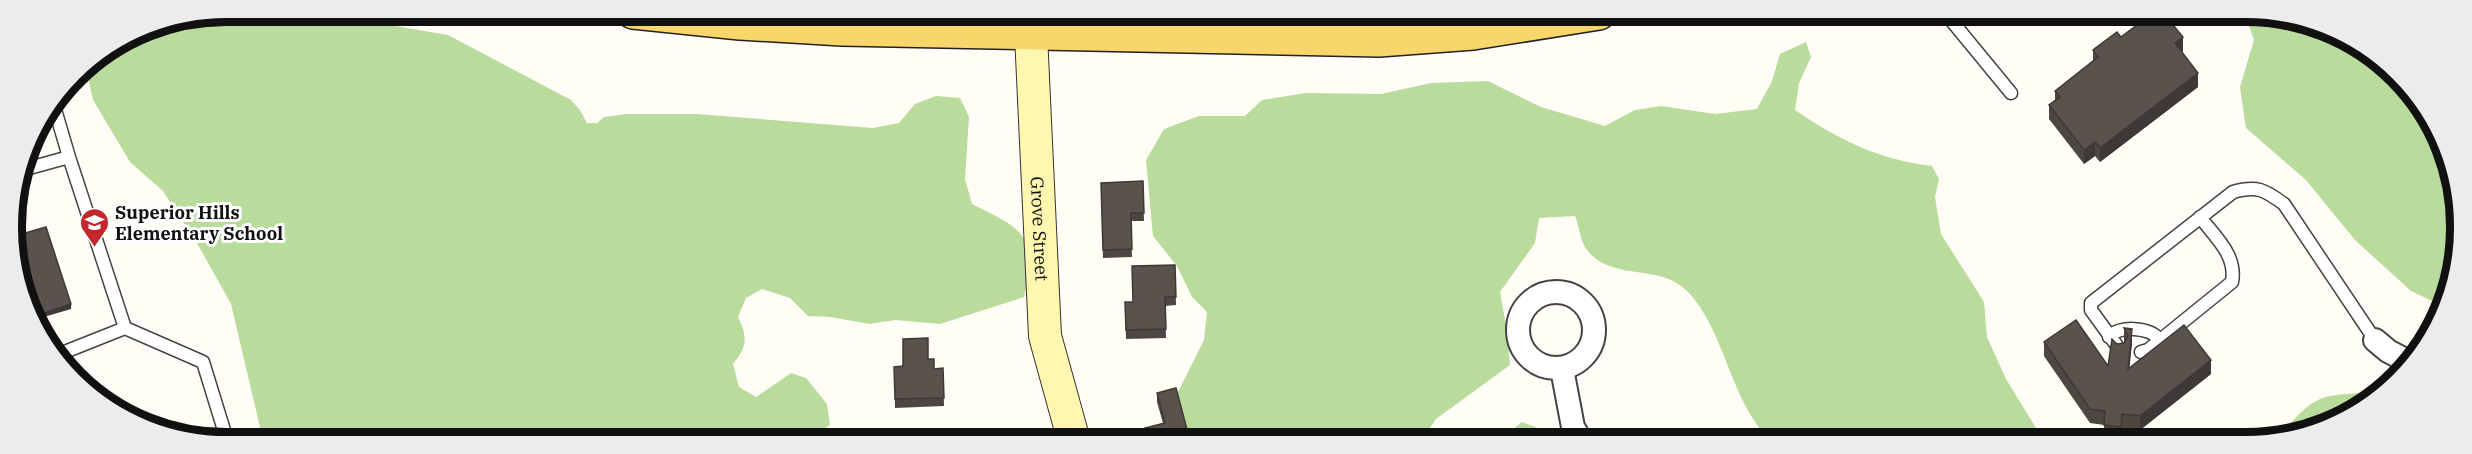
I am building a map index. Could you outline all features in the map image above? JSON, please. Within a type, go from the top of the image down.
[{"type":"main road","points":[[730,22],[842,29],[1030,23],[1379,40],[1473,33],[1542,22]]},
{"type":"main road","name":"Grove Street","points":[[1030,23],[1045,336],[1071,432]]},
{"type":"street","points":[[2375,340],[2402,358]]},
{"type":"street","points":[[1562,369],[1575,431]]},
{"type":"lane","points":[[1953,22],[2011,93]]},
{"type":"lane","points":[[56,114],[125,328]]},
{"type":"lane","points":[[31,167],[69,157]]},
{"type":"lane","points":[[2120,350],[2091,310],[2091,303],[2233,192],[2248,188],[2266,191],[2284,204],[2375,340]]},
{"type":"lane","points":[[2141,352],[2160,340],[2232,282],[2233,263],[2200,217]]},
{"type":"lane","points":[[65,352],[125,328],[203,362],[224,432]]},
{"type":"lane","points":[[2109,337],[2114,331],[2120,329],[2152,333],[2160,340]]},
{"type":"green space","points":[[227,22],[372,22],[448,35],[571,100],[587,123],[597,123],[604,117],[626,114],[697,114],[873,128],[899,123],[915,104],[936,96],[960,98],[969,117],[965,179],[972,204],[1004,221],[1023,237],[1029,260],[1024,297],[940,324],[895,320],[870,324],[830,317],[808,316],[790,298],[762,289],[746,298],[738,317],[745,336],[744,342],[733,364],[739,387],[756,397],[791,373],[806,378],[827,404],[830,425],[819,432],[261,432],[231,304],[197,243],[163,191],[130,162],[93,100],[88,77],[125,50],[174,29]]},
{"type":"green space","points":[[2248,22],[2285,26],[2311,33],[2347,50],[2380,73],[2407,103],[2434,149],[2446,187],[2449,214],[2448,254],[2443,280],[2435,302],[2411,291],[2355,240],[2306,180],[2246,128],[2240,87],[2254,40]]},
{"type":"green space","points":[[1806,42],[1811,57],[1799,83],[1795,110],[1827,131],[1878,154],[1932,166],[1939,179],[1935,197],[1941,234],[1984,302],[1987,337],[2006,379],[2038,431],[1763,431],[1748,410],[1711,327],[1700,307],[1687,291],[1676,282],[1620,269],[1595,258],[1583,244],[1575,216],[1539,218],[1535,243],[1500,292],[1510,365],[1436,419],[1428,431],[1185,432],[1176,396],[1204,340],[1207,312],[1192,297],[1177,266],[1153,236],[1146,160],[1164,129],[1199,116],[1245,116],[1262,100],[1306,93],[1381,94],[1431,83],[1488,81],[1541,107],[1605,126],[1635,110],[1661,106],[1715,114],[1757,109],[1772,81],[1780,54]]},
{"type":"green space","points":[[2364,393],[2323,416],[2288,427],[2308,407],[2330,396]]},
{"type":"green space","points":[[1522,422],[1544,431],[1510,431]]},
{"type":"building","points":[[2141,22],[2171,22],[2183,37],[2175,43],[2198,73],[2100,148],[2095,142],[2084,150],[2049,105],[2060,97],[2055,91],[2098,57],[2093,50],[2117,32],[2121,37]]},
{"type":"building","points":[[1143,181],[1144,213],[1131,213],[1132,249],[1103,250],[1101,183]]},
{"type":"building","points":[[46,227],[71,304],[42,314],[29,280],[23,234]]},
{"type":"building","points":[[1175,265],[1176,297],[1165,297],[1166,329],[1126,330],[1125,302],[1133,302],[1132,266]]},
{"type":"building","points":[[2076,320],[2108,366],[2112,339],[2117,344],[2124,343],[2128,336],[2124,328],[2132,329],[2128,369],[2184,325],[2211,360],[2140,416],[2122,414],[2121,427],[2104,425],[2105,411],[2090,409],[2044,342]]},
{"type":"building","points":[[928,338],[928,359],[934,359],[934,369],[943,368],[944,398],[895,399],[894,367],[903,366],[903,339]]},
{"type":"building","points":[[1176,388],[1187,432],[1146,432],[1145,428],[1165,423],[1157,393]]},
{"type":"place","name":"Superior Hills Elementary School","points":[[94,248]]}]
